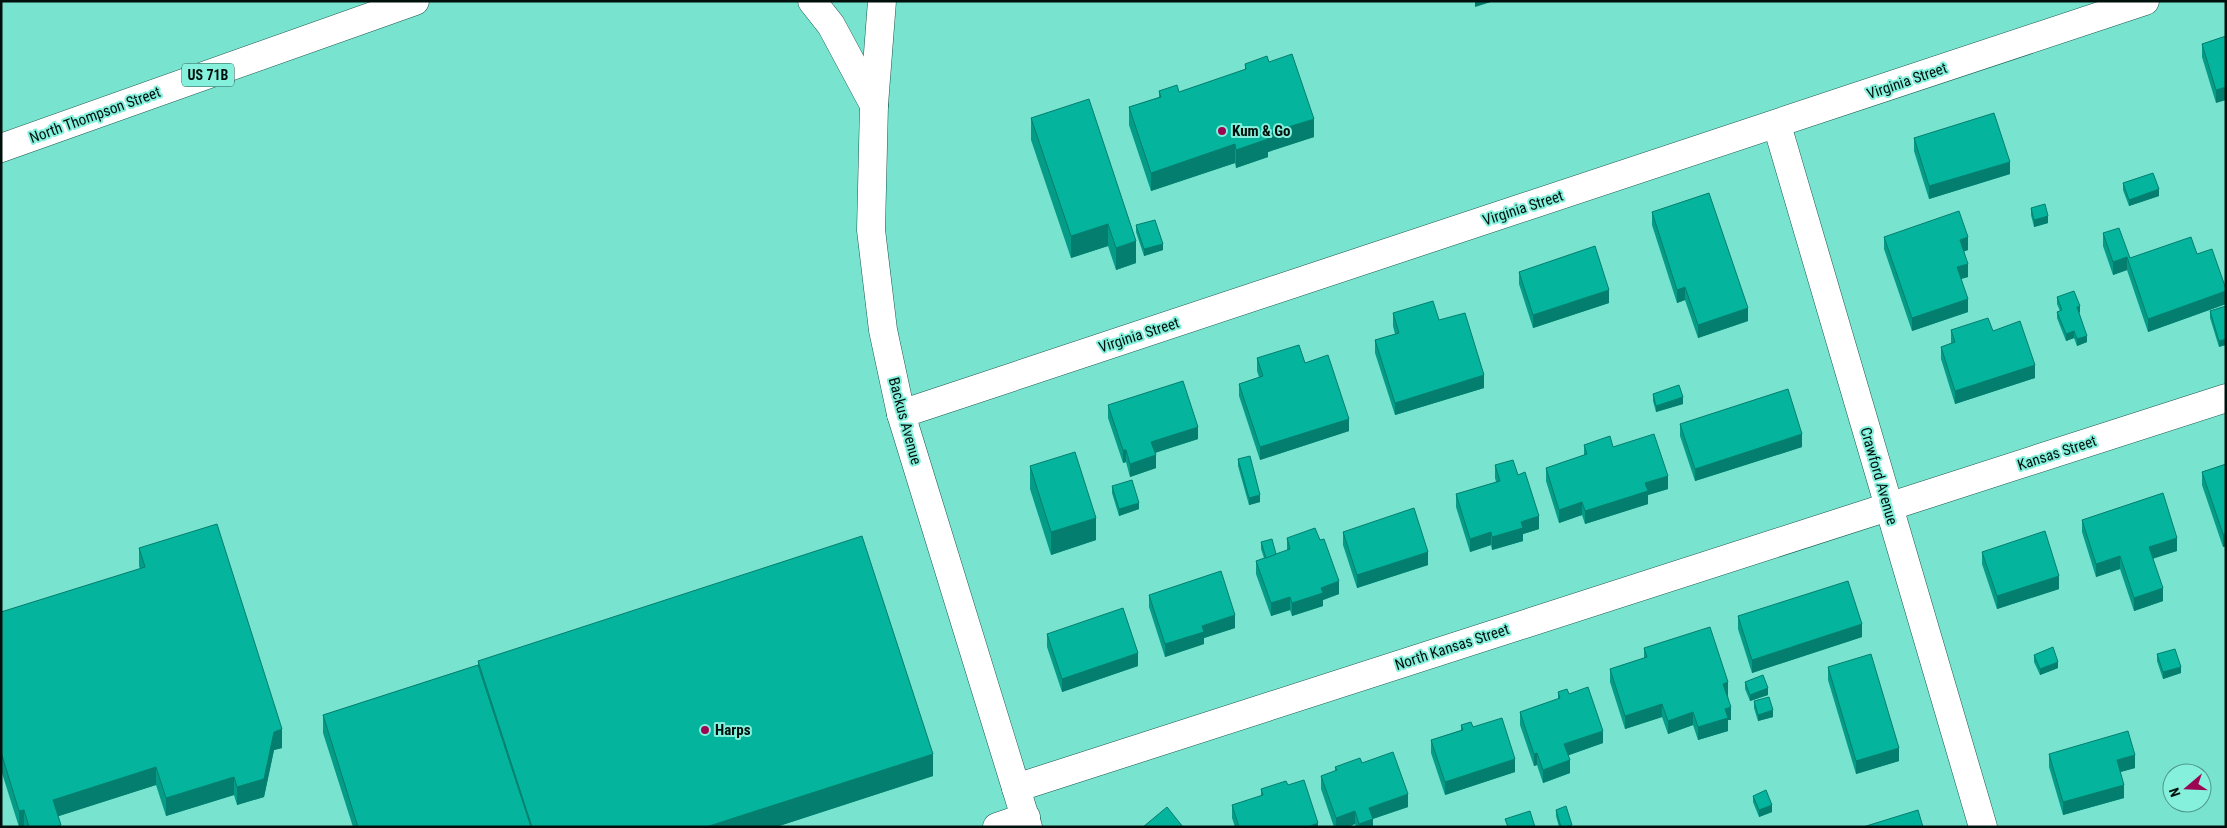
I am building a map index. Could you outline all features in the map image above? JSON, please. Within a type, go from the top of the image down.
[{"type":"street","name":"North Thompson Street","points":[[1,148],[414,1]]},
{"type":"street","points":[[812,1],[831,25],[874,104]]},
{"type":"street","name":"Backus Avenue","points":[[882,1],[874,104],[871,230],[884,330],[901,414],[1027,822]]},
{"type":"street","name":"Virginia Street","points":[[901,414],[1777,125],[2145,1]]},
{"type":"street","name":"Crawford Avenue","points":[[1777,125],[1983,827]]},
{"type":"street","name":"Kansas Street","points":[[1888,507],[2226,398]]},
{"type":"street","name":"North Kansas Street","points":[[1016,788],[1888,507]]},
{"type":"street","points":[[997,827],[1027,822]]},
{"type":"building","points":[[2226,36],[2226,87],[2216,90],[2202,44]]},
{"type":"building","name":"Kum & Go","points":[[1292,54],[1314,119],[1266,134],[1268,139],[1236,150],[1235,144],[1151,173],[1129,107],[1161,97],[1159,91],[1177,85],[1179,92],[1246,69],[1245,64],[1267,56],[1269,62]]},
{"type":"building","points":[[1089,99],[1136,241],[1116,248],[1108,224],[1071,236],[1031,118]]},
{"type":"building","points":[[1994,113],[2010,162],[1929,186],[1914,138]]},
{"type":"building","points":[[2153,173],[2159,189],[2129,200],[2123,183]]},
{"type":"building","points":[[1709,193],[1748,308],[1698,325],[1685,287],[1677,290],[1652,212]]},
{"type":"building","points":[[2045,204],[2048,216],[2034,220],[2031,208]]},
{"type":"building","points":[[1959,211],[1968,237],[1960,240],[1968,264],[1957,267],[1968,299],[1912,318],[1884,237]]},
{"type":"building","points":[[1155,220],[1163,244],[1144,249],[1136,225]]},
{"type":"building","points":[[2119,228],[2130,258],[2191,237],[2197,254],[2212,249],[2226,291],[2148,319],[2127,257],[2113,262],[2103,233]]},
{"type":"building","points":[[1595,246],[1609,290],[1533,315],[1519,272]]},
{"type":"building","points":[[2074,291],[2080,306],[2077,307],[2087,336],[2077,339],[2074,331],[2066,334],[2057,312],[2062,310],[2057,297]]},
{"type":"building","points":[[1433,301],[1439,320],[1465,313],[1484,375],[1395,403],[1375,340],[1399,333],[1393,313]]},
{"type":"building","points":[[2226,306],[2226,339],[2219,341],[2210,311]]},
{"type":"building","points":[[1988,318],[1993,331],[2020,321],[2035,365],[1955,391],[1941,347],[1955,342],[1951,330]]},
{"type":"building","points":[[1299,345],[1305,363],[1328,355],[1349,419],[1260,447],[1239,384],[1263,376],[1257,358]]},
{"type":"building","points":[[1183,381],[1198,427],[1151,442],[1156,455],[1130,464],[1126,450],[1123,450],[1108,405]]},
{"type":"building","points":[[1679,385],[1683,397],[1656,406],[1653,394]]},
{"type":"building","points":[[1788,389],[1802,434],[1695,469],[1680,424]]},
{"type":"building","points":[[1654,434],[1668,476],[1645,483],[1648,491],[1585,511],[1582,502],[1559,510],[1546,468],[1587,454],[1584,445],[1610,436],[1613,447]]},
{"type":"building","points":[[1075,452],[1096,518],[1051,532],[1030,466]]},
{"type":"building","points":[[1250,456],[1260,495],[1249,498],[1238,459]]},
{"type":"building","points":[[1513,460],[1518,475],[1525,472],[1539,516],[1521,522],[1523,528],[1492,537],[1491,532],[1470,539],[1456,494],[1500,481],[1495,465]]},
{"type":"building","points":[[2226,464],[2226,534],[2223,534],[2202,472]]},
{"type":"building","points":[[1132,480],[1139,503],[1119,509],[1112,486]]},
{"type":"building","points":[[2163,493],[2177,538],[2149,547],[2163,588],[2134,598],[2120,556],[2096,564],[2082,520]]},
{"type":"building","points":[[1414,508],[1428,552],[1357,575],[1343,532]]},
{"type":"building","points":[[217,524],[282,729],[274,732],[264,779],[237,787],[234,777],[166,798],[156,767],[53,800],[61,825],[56,827],[29,827],[24,810],[19,811],[1,752],[1,612],[145,567],[139,548]]},
{"type":"building","points":[[1315,528],[1320,540],[1324,539],[1339,581],[1321,588],[1323,593],[1292,603],[1290,597],[1271,603],[1256,561],[1290,549],[1287,538]]},
{"type":"building","points":[[2045,531],[2059,576],[1997,596],[1982,552]]},
{"type":"building","name":"Harps","points":[[862,536],[933,754],[706,827],[532,827],[478,661]]},
{"type":"building","points":[[1272,539],[1276,554],[1266,558],[1261,542]]},
{"type":"building","points":[[1221,571],[1235,615],[1202,626],[1204,632],[1165,644],[1149,595]]},
{"type":"building","points":[[1848,581],[1862,624],[1752,660],[1738,616]]},
{"type":"building","points":[[1123,608],[1138,653],[1062,679],[1047,634]]},
{"type":"building","points":[[1710,627],[1728,682],[1723,684],[1731,707],[1725,709],[1728,718],[1698,727],[1693,712],[1668,721],[1662,704],[1625,716],[1610,669],[1647,657],[1644,648]]},
{"type":"building","points":[[2053,647],[2058,662],[2040,669],[2034,655]]},
{"type":"building","points":[[2175,649],[2181,667],[2163,672],[2157,654]]},
{"type":"building","points":[[1871,654],[1899,748],[1856,761],[1828,667]]},
{"type":"building","points":[[478,665],[531,827],[358,827],[323,715]]},
{"type":"building","points":[[1763,675],[1768,688],[1750,695],[1745,682]]},
{"type":"building","points":[[1588,687],[1603,731],[1564,744],[1570,760],[1543,770],[1537,753],[1534,754],[1520,712],[1560,698],[1558,692],[1567,689],[1569,694]]},
{"type":"building","points":[[1769,697],[1773,710],[1758,715],[1754,701]]},
{"type":"building","points":[[1502,718],[1515,759],[1445,782],[1431,740],[1463,730],[1461,725],[1471,722],[1473,727]]},
{"type":"building","points":[[2128,731],[2135,755],[2117,760],[2124,785],[2063,802],[2049,754]]},
{"type":"building","points":[[1393,752],[1408,794],[1369,808],[1373,819],[1359,824],[1355,811],[1336,818],[1321,776],[1337,770],[1335,767],[1360,758],[1362,763]]},
{"type":"building","points":[[1304,780],[1318,823],[1308,827],[1239,827],[1232,805],[1263,795],[1261,789],[1286,781],[1288,785]]},
{"type":"building","points":[[1766,790],[1772,805],[1759,810],[1753,796]]},
{"type":"building","points":[[1566,806],[1572,825],[1561,827],[1556,810]]},
{"type":"building","points":[[1167,807],[1183,827],[1143,827]]},
{"type":"building","points":[[1918,810],[1923,827],[1863,827]]},
{"type":"building","points":[[1530,811],[1535,827],[1508,827],[1505,819]]},
{"type":"place","name":"Kum & Go","points":[[1222,131]]},
{"type":"place","name":"Harps","points":[[705,730]]}]
